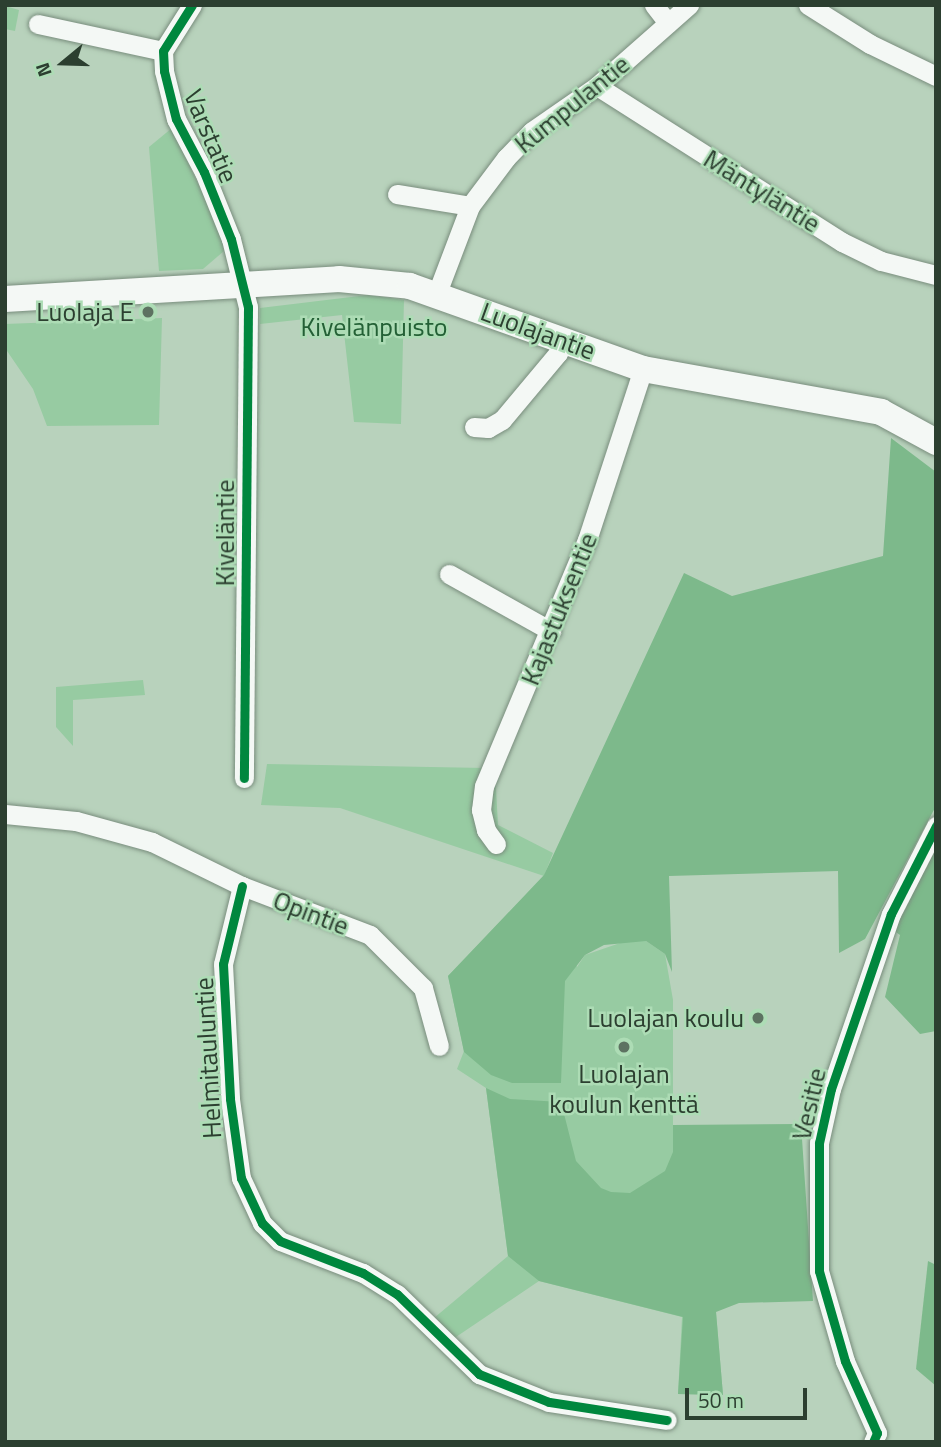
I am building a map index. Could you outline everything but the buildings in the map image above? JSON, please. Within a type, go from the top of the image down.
[{"type":"main road","name":"Luolajantie","points":[[5,299],[243,288],[339,279],[437,293],[643,369],[722,387],[881,412],[936,442]]},
{"type":"street","points":[[38,24],[163,51],[192,5]]},
{"type":"street","points":[[654,5],[668,23]]},
{"type":"street","name":"Kumpulantie","points":[[437,293],[470,206],[532,131],[597,86],[689,5]]},
{"type":"street","points":[[808,5],[870,44],[936,76]]},
{"type":"street","name":"Varstatie","points":[[163,51],[176,119],[213,194],[243,288]]},
{"type":"street","name":"Mäntyläntie","points":[[597,86],[842,242],[881,261],[936,275]]},
{"type":"street","points":[[397,194],[470,206]]},
{"type":"street","name":"Kiveläntie","points":[[243,288],[248,307],[244,778]]},
{"type":"street","points":[[474,427],[488,428],[502,420],[558,353],[561,340]]},
{"type":"street","name":"Kajastuksentie","points":[[496,844],[481,810],[484,786],[551,631],[597,513],[643,369]]},
{"type":"street","points":[[449,574],[551,631]]},
{"type":"street","name":"Opintie","points":[[5,814],[76,821],[152,842],[242,886],[370,935],[423,988],[439,1046]]},
{"type":"street","name":"Vesitie","points":[[873,1442],[877,1433],[845,1361],[819,1271],[819,1143],[835,1076],[891,914],[936,826]]},
{"type":"street","name":"Helmitauluntie","points":[[242,886],[223,964],[230,1099],[241,1178],[262,1223],[290,1246],[363,1273],[397,1294],[479,1374],[549,1402],[667,1420]]},
{"type":"green space","points":[[5,6],[19,10],[15,31],[5,29]]},
{"type":"green space","points":[[172,128],[221,233],[224,251],[203,269],[159,271],[149,147]]},
{"type":"green space","name":"Kivelänpuisto","points":[[368,295],[404,300],[401,424],[354,422],[342,315],[260,324],[260,308]]},
{"type":"green space","points":[[162,318],[159,425],[47,426],[33,389],[5,348],[5,324]]},
{"type":"green space","points":[[891,438],[936,472],[936,806],[865,939],[839,953],[838,871],[669,876],[672,972],[665,954],[646,941],[604,945],[585,955],[565,981],[561,1083],[512,1083],[491,1075],[464,1052],[448,976],[544,875],[684,573],[732,596],[883,556]]},
{"type":"green space","points":[[143,680],[145,695],[73,700],[73,746],[56,727],[56,687]]},
{"type":"green space","points":[[267,764],[485,768],[495,771],[498,825],[553,853],[544,876],[340,808],[261,805]]},
{"type":"green space","points":[[936,845],[936,1031],[920,1034],[885,997],[900,935],[889,927]]},
{"type":"green space","points":[[544,876],[577,967],[585,955],[626,941],[646,941],[665,954],[673,1000],[673,1125],[716,1312],[723,1395],[678,1394],[682,1317],[539,1281],[453,1339],[434,1318],[508,1256],[486,1088],[457,1069],[464,1051],[448,976]]},
{"type":"green space","points":[[486,1088],[510,1099],[561,1102],[576,1161],[601,1188],[611,1192],[630,1193],[665,1171],[673,1152],[673,1125],[801,1124],[813,1301],[739,1303],[716,1312],[723,1395],[678,1394],[683,1317],[539,1281],[508,1256]]},
{"type":"green space","points":[[928,1261],[936,1265],[936,1386],[916,1369]]},
{"type":"cycle path","points":[[192,5],[163,51],[164,71],[176,119],[204,172],[231,239],[248,307],[244,778]]},
{"type":"cycle path","points":[[873,1442],[877,1433],[845,1361],[819,1271],[819,1143],[831,1089],[891,914],[936,826]]},
{"type":"cycle path","points":[[242,886],[223,964],[230,1099],[241,1178],[262,1223],[280,1241],[363,1273],[397,1294],[479,1374],[549,1402],[667,1420]]},
{"type":"place","name":"Luolaja E","points":[[148,312]]},
{"type":"place","name":"Luolajan koulu","points":[[758,1018]]},
{"type":"place","name":"Luolajan koulun kenttä","points":[[624,1047]]}]
